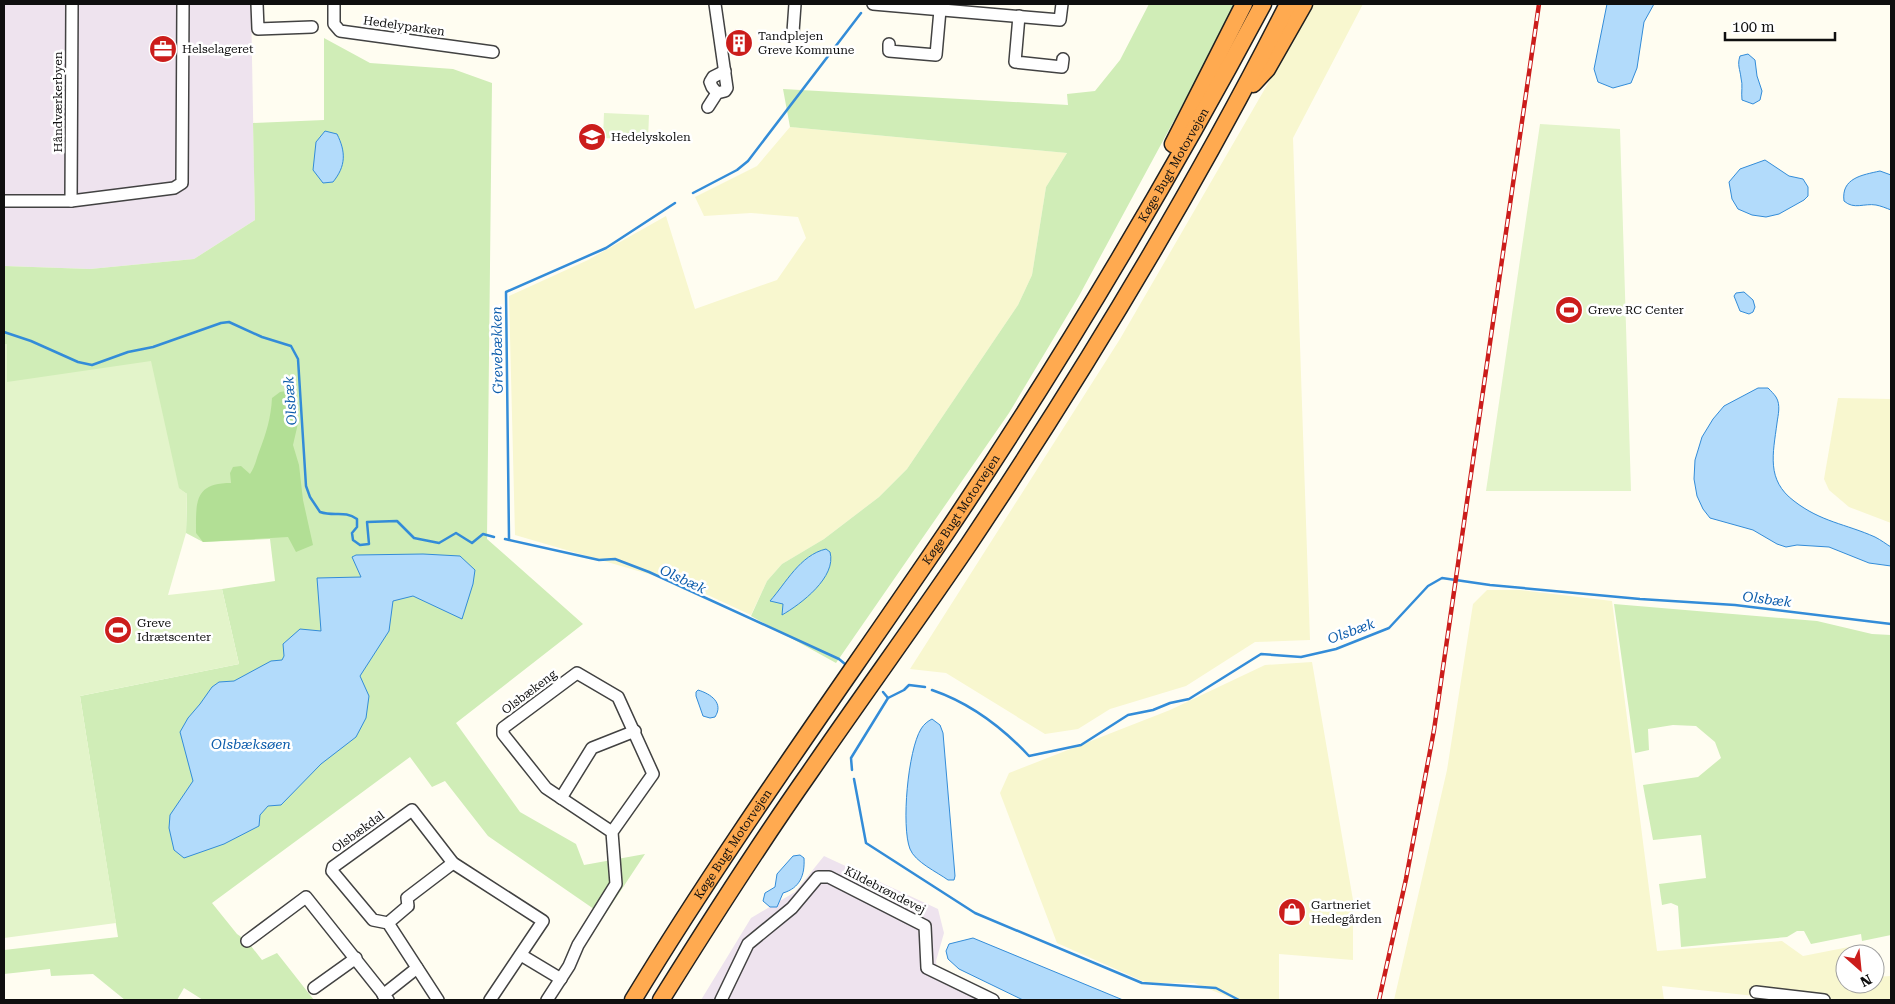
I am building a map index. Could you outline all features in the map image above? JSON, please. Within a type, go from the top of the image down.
[{"type":"highway","points":[[1147,209],[1162,166],[1244,4]]},
{"type":"highway","name":"Køge Bugt Motorvejen","points":[[633,1000],[720,863],[1008,439],[1147,209],[1216,91],[1263,4]]},
{"type":"highway","name":"Køge Bugt Motorvejen","points":[[661,1000],[733,886],[808,774],[968,545],[1099,340],[1169,222],[1288,4]]},
{"type":"highway","points":[[1236,102],[1267,68],[1304,4]]},
{"type":"street","name":"Håndværkerbyen","points":[[71,201],[72,4]]},
{"type":"street","points":[[4,201],[71,201],[174,188],[182,183],[183,4]]},
{"type":"street","points":[[257,4],[258,29],[312,28]]},
{"type":"street","name":"Hedelyparken","points":[[334,4],[334,24],[340,31],[493,52]]},
{"type":"street","points":[[708,107],[718,93],[710,82],[713,77],[725,71],[715,4]]},
{"type":"street","points":[[793,32],[796,4]]},
{"type":"street","points":[[873,4],[1060,20],[1062,4]]},
{"type":"street","points":[[889,44],[889,51],[936,55],[940,10]]},
{"type":"street","points":[[1019,16],[1015,62],[1062,66],[1063,58]]},
{"type":"street","name":"Olsbækeng","points":[[577,673],[618,697],[635,731],[653,774],[612,832],[546,788],[503,734],[503,728],[577,673]]},
{"type":"street","points":[[562,798],[592,748],[635,731]]},
{"type":"street","name":"Olsbækdal","points":[[438,1000],[388,924],[373,920],[332,871],[333,867],[412,810],[453,863],[543,921],[490,1000]]},
{"type":"street","points":[[547,1000],[570,966],[578,945],[616,884],[612,832]]},
{"type":"street","points":[[388,924],[408,906],[407,898],[453,863]]},
{"type":"street","name":"Kildebrøndevej","points":[[721,1000],[748,944],[792,908],[818,877],[829,877],[925,926],[927,968],[993,1000]]},
{"type":"street","points":[[247,941],[306,897],[386,997],[416,968]]},
{"type":"street","points":[[521,954],[561,979]]},
{"type":"street","points":[[314,988],[356,958]]},
{"type":"street","points":[[1756,992],[1824,1000]]},
{"type":"shaded area","points":[[4,4],[251,4],[255,220],[194,259],[90,269],[4,266]]},
{"type":"shaded area","points":[[824,856],[938,909],[944,933],[936,961],[937,968],[1003,1000],[701,1000],[751,918],[795,892]]},
{"type":"green space","points":[[1149,4],[1237,4],[1079,296],[1009,413],[836,663],[751,616],[767,581],[782,564],[824,539],[879,497],[907,469],[1018,305],[1032,275],[1046,187],[1067,153],[790,127],[783,89],[1068,105],[1067,94],[1095,91],[1120,60]]},
{"type":"green space","points":[[1314,4],[1363,4],[1293,138],[1310,640],[1255,642],[1186,686],[1110,709],[1078,729],[1045,734],[946,673],[910,669],[1120,339]]},
{"type":"green space","points":[[324,38],[370,63],[453,69],[492,83],[487,539],[583,624],[456,723],[520,812],[576,844],[584,865],[645,854],[604,916],[488,836],[445,781],[432,787],[410,757],[212,903],[237,934],[247,941],[262,960],[277,953],[314,1000],[203,1000],[184,988],[177,1000],[125,1000],[93,974],[51,976],[50,969],[4,974],[4,950],[118,937],[80,696],[239,664],[222,589],[275,581],[270,539],[203,542],[186,533],[187,494],[6,382],[7,344],[4,344],[4,266],[90,269],[194,259],[255,220],[253,123],[324,120]]},
{"type":"green space","points":[[604,113],[649,115],[648,140],[603,138]]},
{"type":"green space","name":"Greve RC Center","points":[[1540,124],[1620,129],[1631,491],[1486,491]]},
{"type":"green space","points":[[790,127],[1067,153],[1046,187],[1032,275],[1018,305],[907,469],[879,497],[824,539],[782,564],[767,581],[751,615],[686,585],[515,535],[509,296],[588,260],[666,216],[695,309],[777,280],[806,238],[798,217],[751,213],[704,216],[695,197],[757,166]]},
{"type":"green space","name":"Greve Idrætscenter","points":[[4,344],[7,344],[7,382],[151,361],[179,488],[187,494],[186,533],[168,595],[222,589],[239,664],[80,696],[116,923],[4,938]]},
{"type":"green space","points":[[286,391],[289,396],[290,415],[299,419],[293,445],[299,465],[303,500],[313,545],[296,552],[288,537],[203,542],[196,533],[196,512],[200,496],[210,486],[231,483],[230,473],[233,467],[241,466],[250,474],[266,432],[272,398],[280,392]]},
{"type":"green space","points":[[1838,398],[1891,399],[1891,523],[1849,507],[1829,490],[1824,479]]},
{"type":"green space","points":[[1487,590],[1520,590],[1612,601],[1657,951],[1782,941],[1803,956],[1835,950],[1835,994],[1885,994],[1885,976],[1891,976],[1891,1000],[1792,1000],[1662,986],[1664,1000],[1394,1000],[1447,770],[1473,604]]},
{"type":"green space","points":[[1614,604],[1817,621],[1872,634],[1891,635],[1891,935],[1862,941],[1861,934],[1811,944],[1804,931],[1797,931],[1787,937],[1681,947],[1678,906],[1671,903],[1662,905],[1659,884],[1706,878],[1701,835],[1653,840],[1643,785],[1698,777],[1721,758],[1715,742],[1696,726],[1673,725],[1648,729],[1649,750],[1635,753]]},
{"type":"green space","points":[[1312,662],[1353,900],[1353,960],[1279,954],[1279,1000],[1236,1000],[1194,983],[1147,983],[1057,943],[1000,793],[1009,773],[1170,710],[1265,665]]},
{"type":"water","points":[[1607,4],[1654,4],[1644,22],[1637,68],[1631,83],[1613,88],[1598,82],[1594,69]]},
{"type":"water","points":[[1748,54],[1755,60],[1757,76],[1762,91],[1760,100],[1753,104],[1742,100],[1739,62],[1740,56]]},
{"type":"water","points":[[325,131],[337,134],[342,147],[343,159],[340,170],[333,182],[323,183],[313,170],[316,142]]},
{"type":"water","points":[[1765,160],[1789,176],[1803,179],[1808,187],[1808,196],[1804,200],[1779,214],[1766,217],[1752,215],[1738,209],[1732,199],[1729,182],[1740,169]]},
{"type":"water","points":[[1880,171],[1891,175],[1891,210],[1876,205],[1855,206],[1844,201],[1844,193],[1849,182],[1860,176]]},
{"type":"water","points":[[1744,292],[1753,300],[1755,307],[1753,312],[1749,314],[1740,311],[1734,296],[1736,293]]},
{"type":"water","points":[[1758,388],[1768,388],[1776,397],[1778,403],[1773,456],[1775,475],[1785,493],[1814,514],[1875,537],[1891,547],[1891,566],[1869,563],[1829,547],[1797,545],[1786,547],[1753,530],[1710,518],[1703,509],[1697,496],[1694,479],[1695,460],[1702,437],[1724,406]]},
{"type":"water","points":[[826,549],[830,552],[831,561],[823,580],[807,597],[782,615],[783,604],[770,601],[801,563],[817,552]]},
{"type":"water","name":"Olsbæksøen","points":[[423,554],[460,556],[475,570],[473,584],[462,619],[413,596],[393,601],[389,631],[360,676],[369,696],[366,718],[356,737],[321,764],[281,805],[268,806],[260,815],[259,826],[224,844],[184,858],[174,850],[169,828],[170,815],[193,781],[180,732],[188,718],[212,687],[219,682],[234,681],[271,661],[282,660],[284,656],[283,644],[300,629],[321,631],[317,578],[361,577],[352,557],[356,555]]},
{"type":"water","points":[[698,690],[707,694],[717,703],[718,707],[715,717],[703,716],[696,696]]},
{"type":"water","points":[[932,719],[940,725],[943,733],[954,880],[948,880],[916,858],[910,849],[907,838],[906,806],[909,770],[916,739],[921,729]]},
{"type":"water","points":[[800,855],[804,858],[804,870],[800,880],[794,888],[783,893],[777,907],[770,907],[763,901],[765,893],[775,887],[777,874],[793,856]]},
{"type":"water","points":[[973,938],[1123,1000],[1023,1000],[959,969],[948,959],[946,951],[949,944]]},
{"type":"waterway","name":"Grevebækken","points":[[693,193],[737,170],[748,161],[861,13]]},
{"type":"waterway","name":"Grevebækken","points":[[509,539],[506,292],[606,248],[675,203]]},
{"type":"waterway","name":"Olsbæk","points":[[4,332],[31,341],[78,362],[92,365],[128,352],[153,347],[221,323],[229,322],[262,337],[291,346],[298,359],[306,486],[310,497],[320,512],[344,514],[357,519],[357,527],[352,533],[353,540],[360,545],[369,544],[367,522],[397,521],[414,538],[439,543],[456,533],[472,543],[483,534],[494,537]]},
{"type":"waterway","name":"Olsbæk","points":[[505,539],[599,560],[615,559],[649,572],[839,659],[845,664]]},
{"type":"waterway","name":"Olsbæk","points":[[932,690],[972,709],[996,725],[1029,756],[1081,745],[1128,715],[1153,710],[1170,703],[1189,699],[1261,654],[1301,657],[1336,649],[1389,628],[1428,586],[1442,578],[1490,585],[1640,599],[1735,605],[1891,624]]},
{"type":"waterway","name":"Olsbæk","points":[[883,692],[888,698],[904,690],[909,685],[925,687]]},
{"type":"waterway","points":[[852,770],[851,758],[888,698]]},
{"type":"waterway","points":[[854,779],[866,843],[975,913],[1142,983],[1216,988],[1239,1000]]},
{"type":"railway","points":[[1379,1000],[1406,879],[1434,730],[1539,4]]},
{"type":"place","name":"Tandplejen Greve Kommune","points":[[739,43]]},
{"type":"place","name":"Helselageret","points":[[163,49]]},
{"type":"place","name":"Hedelyskolen","points":[[592,137]]},
{"type":"place","name":"Greve RC Center","points":[[1569,310]]},
{"type":"place","name":"Greve Idrætscenter","points":[[118,630]]},
{"type":"place","name":"Gartneriet Hedegården","points":[[1292,912]]}]
